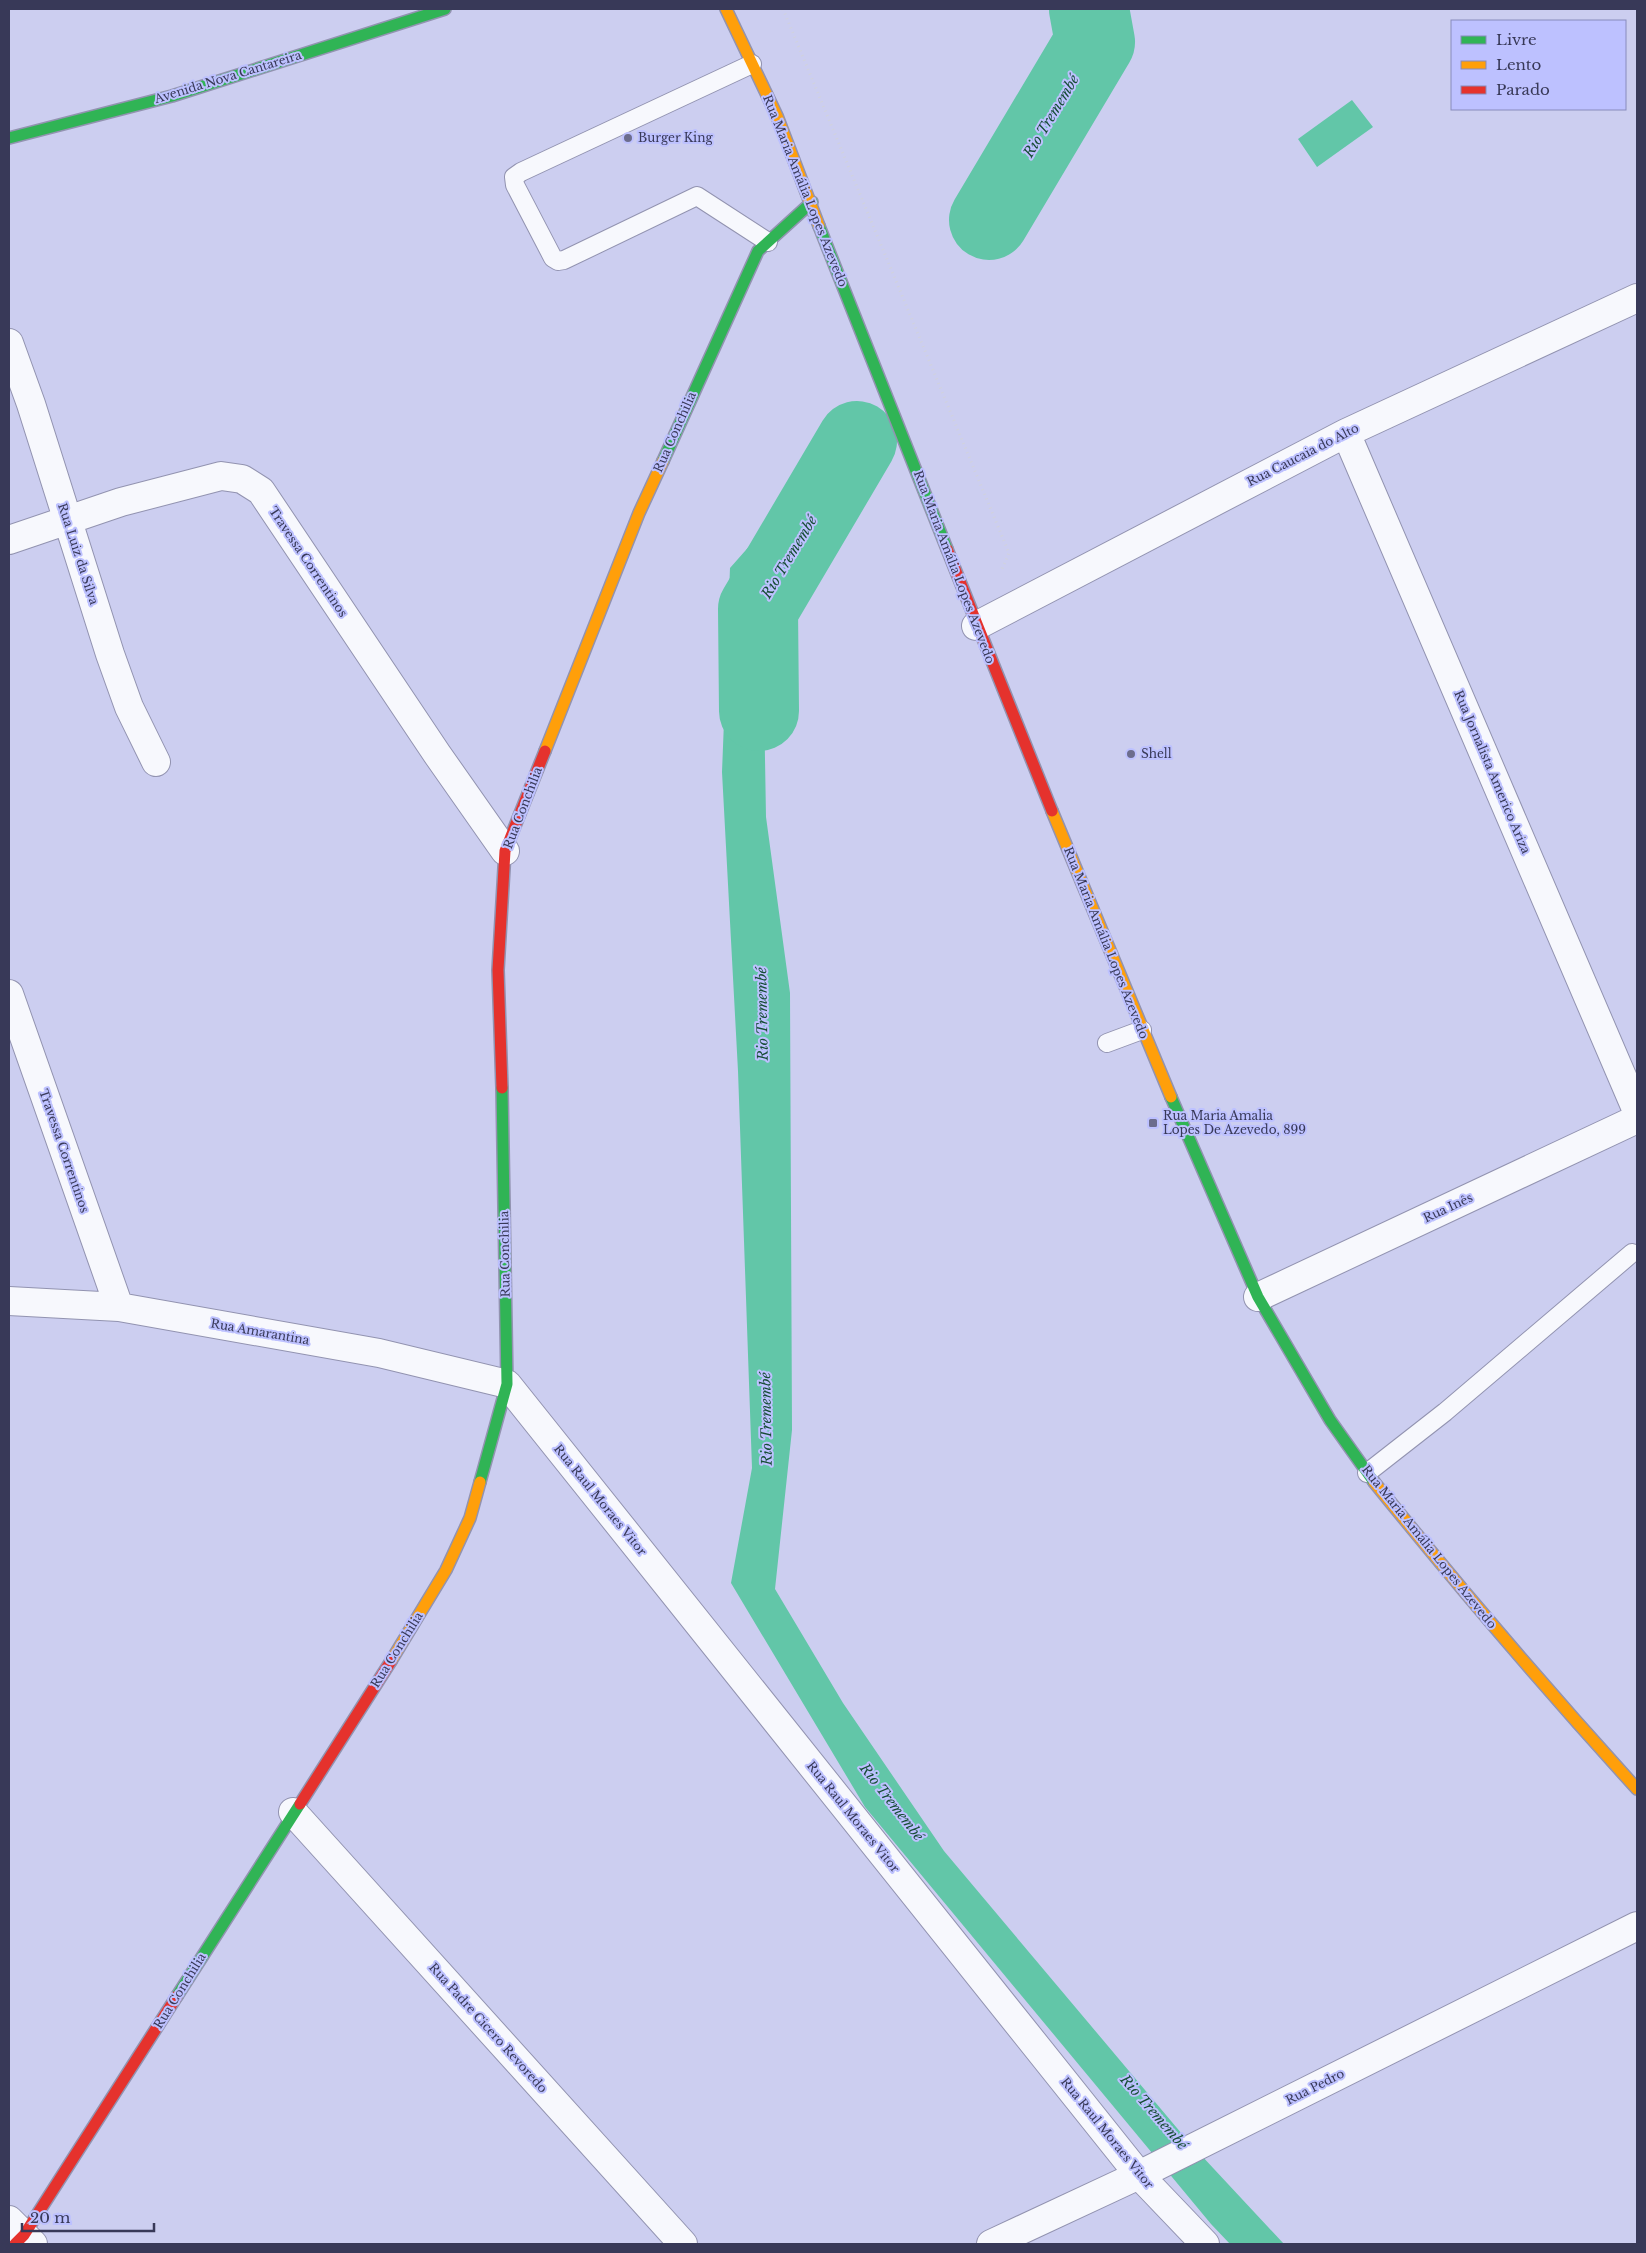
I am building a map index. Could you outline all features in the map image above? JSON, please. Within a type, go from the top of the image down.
[{"type":"main road","name":"Avenida Nova Cantareira","points":[[9,138],[172,96],[445,9]]},
{"type":"main road","name":"Rua Maria Amália Lopes Azevedo","points":[[726,9],[777,116],[911,455],[976,626],[1142,1030],[1258,1297],[1330,1420],[1368,1473],[1422,1543],[1544,1685],[1637,1789]]},
{"type":"main road","name":"Rua Conchilia","points":[[20,2236],[390,1663],[446,1570],[470,1518],[507,1384],[503,1111],[498,970],[505,851],[639,513],[758,251],[812,202]]},
{"type":"street","name":"Rua Caucaia do Alto","points":[[976,626],[1346,433],[1637,298]]},
{"type":"street","name":"Rua Luiz da Silva","points":[[9,343],[31,404],[67,521],[129,707],[156,762]]},
{"type":"street","name":"Rua Jornalista Americo Ariza","points":[[1346,433],[1637,1111]]},
{"type":"street","name":"Travessa Correntinos","points":[[9,540],[120,502],[221,476],[242,479],[261,491],[437,754],[505,851]]},
{"type":"street","name":"Travessa Correntinos","points":[[9,994],[119,1307]]},
{"type":"street","name":"Rua Inês","points":[[1258,1297],[1637,1119]]},
{"type":"street","name":"Rua Amarantina","points":[[9,1301],[119,1307],[379,1353],[507,1384]]},
{"type":"street","name":"Rua Raul Moraes Vitor","points":[[507,1384],[1205,2244]]},
{"type":"street","name":"Rua Padre Cicero Revoredo","points":[[293,1812],[683,2244]]},
{"type":"street","name":"Rua Pedro","points":[[992,2244],[1147,2171],[1637,1926]]},
{"type":"lane","points":[[752,64],[521,172],[514,177],[515,185],[553,258],[558,261],[564,260],[697,196],[768,242]]},
{"type":"lane","points":[[1107,1043],[1142,1030]]},
{"type":"lane","points":[[1368,1473],[1636,1254]]},
{"type":"path","points":[[782,9],[1009,553]]},
{"type":"water","points":[[1352,100],[1373,127],[1317,167],[1298,139]]},
{"type":"water","points":[[830,455],[853,492],[813,524],[762,584],[766,817],[790,993],[792,1430],[775,1589],[843,1703],[944,1851],[1187,2140],[1284,2244],[1230,2244],[1211,2224],[865,1807],[731,1583],[752,1468],[738,1071],[722,772],[730,568]]},
{"type":"waterway","name":"Rio Tremembé","points":[[989,220],[1095,42],[1089,9]]},
{"type":"waterway","name":"Rio Tremembé","points":[[759,711],[758,609],[857,441]]},
{"type":"traffic: fast","points":[[9,138],[172,96],[445,9]]},
{"type":"traffic: fast","points":[[663,461],[758,251],[812,202]]},
{"type":"traffic: fast","points":[[819,226],[947,549]]},
{"type":"traffic: fast","points":[[480,1482],[507,1384],[502,1088]]},
{"type":"traffic: fast","points":[[1171,1097],[1258,1297],[1330,1420],[1374,1482]]},
{"type":"traffic: fast","points":[[177,1996],[300,1804]]},
{"type":"traffic: slow","points":[[726,9],[777,116],[819,226]]},
{"type":"traffic: slow","points":[[545,751],[639,513],[663,461]]},
{"type":"traffic: slow","points":[[1052,811],[1171,1097]]},
{"type":"traffic: slow","points":[[391,1661],[446,1570],[470,1518],[480,1482]]},
{"type":"traffic: slow","points":[[1374,1482],[1503,1637],[1637,1789]]},
{"type":"traffic: jam","points":[[947,549],[1052,811]]},
{"type":"traffic: jam","points":[[502,1088],[498,970],[505,851],[545,751]]},
{"type":"traffic: jam","points":[[300,1804],[391,1661]]},
{"type":"traffic: jam","points":[[15,2244],[24,2235],[177,1996]]},
{"type":"place","name":"Burger King","points":[[628,138]]},
{"type":"place","name":"Shell","points":[[1131,754]]},
{"type":"place","name":"Rua Maria Amalia Lopes De Azevedo, 899","points":[[1153,1123]]}]
